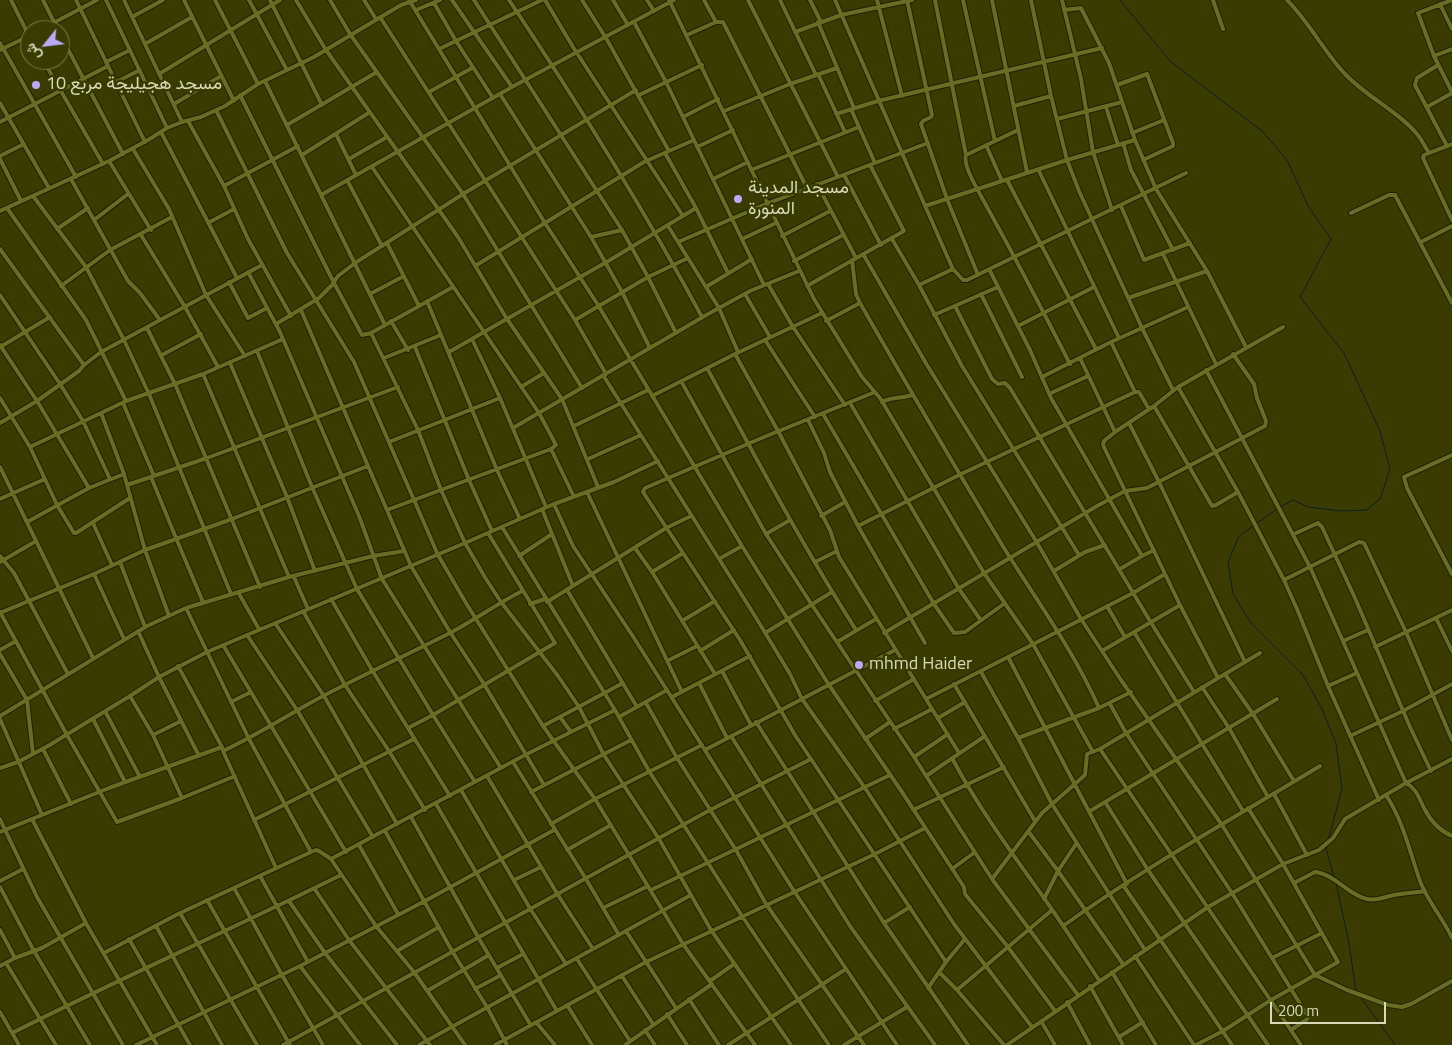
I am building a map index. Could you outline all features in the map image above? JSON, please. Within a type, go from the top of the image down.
[{"type":"street","points":[[11,0],[22,20]]},
{"type":"street","points":[[43,0],[53,20]]},
{"type":"street","points":[[76,0],[145,142]]},
{"type":"street","points":[[58,20],[97,0]]},
{"type":"street","points":[[106,0],[167,128]]},
{"type":"street","points":[[124,0],[182,122]]},
{"type":"street","points":[[132,17],[163,0]]},
{"type":"street","points":[[184,0],[234,101]]},
{"type":"street","points":[[215,0],[258,84]]},
{"type":"street","points":[[249,0],[287,70]]},
{"type":"street","points":[[159,74],[256,15],[271,2],[280,0]]},
{"type":"street","points":[[296,0],[326,50],[439,210],[507,319],[562,399],[598,487]]},
{"type":"street","points":[[330,0],[350,34],[463,194],[582,388]]},
{"type":"street","points":[[371,0],[365,1],[429,92],[575,320],[604,375],[790,674],[802,699],[865,788],[964,939],[1032,1027]]},
{"type":"street","points":[[0,211],[103,164],[133,149],[167,128],[216,110],[234,101],[258,84],[326,50],[350,34],[409,1],[416,0]]},
{"type":"street","points":[[416,10],[440,0]]},
{"type":"street","points":[[452,0],[512,88]]},
{"type":"street","points":[[474,0],[622,230],[676,333]]},
{"type":"street","points":[[508,0],[622,176],[702,317]]},
{"type":"street","points":[[439,49],[544,0],[576,53],[683,216]]},
{"type":"street","points":[[582,0],[639,95],[728,273]]},
{"type":"street","points":[[613,0],[628,25]]},
{"type":"street","points":[[647,0],[654,11]]},
{"type":"street","points":[[704,0],[716,22]]},
{"type":"street","points":[[748,0],[838,177]]},
{"type":"street","points":[[780,0],[845,132]]},
{"type":"street","points":[[806,286],[892,239],[902,233],[904,229],[873,164],[810,0]]},
{"type":"street","points":[[835,0],[953,269],[964,281],[1186,173]]},
{"type":"street","points":[[877,0],[902,96]]},
{"type":"street","points":[[795,32],[841,14],[909,0],[932,116],[921,124],[947,199],[978,275]]},
{"type":"street","points":[[935,0],[966,155],[965,163],[1070,364]]},
{"type":"street","points":[[963,0],[995,141]]},
{"type":"street","points":[[992,0],[1027,172]]},
{"type":"street","points":[[1031,0],[1056,119],[1067,160],[1092,220],[1142,328],[1238,492],[1284,580],[1328,686],[1379,800]]},
{"type":"street","points":[[1062,0],[1075,54],[1093,152],[1112,210]]},
{"type":"street","points":[[1213,0],[1223,29]]},
{"type":"street","points":[[1287,0],[1309,25],[1339,68],[1363,91],[1409,125],[1418,135],[1429,154]]},
{"type":"street","points":[[1427,107],[1452,93],[1434,56],[1418,13],[1452,0]]},
{"type":"street","points":[[409,1],[829,685],[964,887],[965,894],[1008,947],[1054,1011]]},
{"type":"street","points":[[322,194],[525,80],[606,38],[671,1],[806,286],[862,377],[882,402],[984,573],[1033,644],[1093,752]]},
{"type":"street","points":[[271,2],[322,105]]},
{"type":"street","points":[[434,3],[472,68],[493,98]]},
{"type":"street","points":[[1440,4],[1452,29]]},
{"type":"street","points":[[1064,10],[1081,8],[1102,48],[1117,85],[1132,133],[1156,189],[1207,271],[1246,347]]},
{"type":"street","points":[[145,44],[192,17]]},
{"type":"street","points":[[687,35],[716,22],[721,21],[724,24],[807,188]]},
{"type":"street","points":[[634,22],[666,82],[766,285],[847,404],[908,501],[959,589],[980,619]]},
{"type":"street","points":[[1,49],[20,40]]},
{"type":"street","points":[[0,43],[1,49],[34,104],[74,178],[110,250],[128,281],[140,293],[160,320]]},
{"type":"street","points":[[836,114],[878,101],[1102,48]]},
{"type":"street","points":[[1434,56],[1452,49]]},
{"type":"street","points":[[0,122],[84,79],[130,50]]},
{"type":"street","points":[[70,53],[123,154]]},
{"type":"street","points":[[639,95],[702,65]]},
{"type":"street","points":[[1438,65],[1417,78],[1415,82],[1447,146]]},
{"type":"street","points":[[429,92],[472,68]]},
{"type":"street","points":[[724,111],[790,84],[837,68]]},
{"type":"street","points":[[48,70],[103,164]]},
{"type":"street","points":[[116,82],[140,70]]},
{"type":"street","points":[[287,125],[377,72]]},
{"type":"street","points":[[1117,85],[1147,74],[1174,145],[1143,160]]},
{"type":"street","points":[[174,104],[221,76]]},
{"type":"street","points":[[265,81],[385,325]]},
{"type":"street","points":[[276,324],[315,301],[340,275],[355,263],[463,194],[636,90]]},
{"type":"street","points":[[500,94],[606,262],[650,348]]},
{"type":"street","points":[[240,95],[360,333],[363,335],[371,333],[453,287]]},
{"type":"street","points":[[1014,106],[1051,96]]},
{"type":"street","points":[[682,117],[718,99]]},
{"type":"street","points":[[1056,119],[1122,102]]},
{"type":"street","points":[[0,103],[49,188]]},
{"type":"street","points":[[1106,106],[1118,145]]},
{"type":"street","points":[[216,110],[287,253],[354,362],[438,555],[543,726],[595,799],[683,944],[755,1045]]},
{"type":"street","points":[[302,154],[370,112]]},
{"type":"street","points":[[188,120],[224,186],[262,266],[291,316]]},
{"type":"street","points":[[1132,133],[1164,120]]},
{"type":"street","points":[[751,170],[859,127]]},
{"type":"street","points":[[697,147],[733,130]]},
{"type":"street","points":[[966,155],[1018,130]]},
{"type":"street","points":[[161,132],[237,278]]},
{"type":"street","points":[[336,134],[356,175]]},
{"type":"street","points":[[349,159],[387,137]]},
{"type":"street","points":[[475,266],[647,161],[694,140]]},
{"type":"street","points":[[925,206],[1027,172],[1135,140]]},
{"type":"street","points":[[678,242],[766,204],[928,143]]},
{"type":"street","points":[[1123,143],[1129,164],[1174,250]]},
{"type":"street","points":[[21,201],[0,158],[24,144]]},
{"type":"street","points":[[1452,144],[1423,157],[1423,161],[1452,220]]},
{"type":"street","points":[[986,145],[1002,181]]},
{"type":"street","points":[[224,186],[298,146]]},
{"type":"street","points":[[133,149],[172,217],[206,295],[246,356]]},
{"type":"street","points":[[109,161],[151,230]]},
{"type":"street","points":[[713,179],[748,162]]},
{"type":"street","points":[[372,166],[539,413],[556,445],[551,449],[526,459],[387,510]]},
{"type":"street","points":[[1038,169],[1119,338]]},
{"type":"street","points":[[844,175],[881,245]]},
{"type":"street","points":[[347,180],[382,246]]},
{"type":"street","points":[[1007,180],[1096,350]]},
{"type":"street","points":[[817,184],[854,259],[856,294],[860,303],[959,475],[1084,674],[1099,708]]},
{"type":"street","points":[[94,220],[128,194]]},
{"type":"street","points":[[1351,213],[1389,194],[1395,194],[1452,303]]},
{"type":"street","points":[[33,196],[86,267],[124,340],[180,467],[231,594]]},
{"type":"street","points":[[1121,206],[1143,259],[1163,254],[1190,243]]},
{"type":"street","points":[[7,208],[88,323],[124,402],[176,538],[203,602]]},
{"type":"street","points":[[57,229],[88,208]]},
{"type":"street","points":[[449,352],[696,208]]},
{"type":"street","points":[[208,223],[234,209]]},
{"type":"street","points":[[782,236],[830,211]]},
{"type":"street","points":[[61,286],[110,250],[151,230],[172,217]]},
{"type":"street","points":[[742,239],[776,224]]},
{"type":"street","points":[[668,226],[719,308],[737,353],[830,530],[837,550],[884,633],[959,753]]},
{"type":"street","points":[[1421,242],[1452,226]]},
{"type":"street","points":[[591,237],[622,230]]},
{"type":"street","points":[[141,235],[185,307],[218,367]]},
{"type":"street","points":[[794,261],[843,235]]},
{"type":"street","points":[[892,239],[962,366],[1079,556]]},
{"type":"street","points":[[387,243],[419,306]]},
{"type":"street","points":[[0,249],[84,365]]},
{"type":"street","points":[[863,254],[1081,619],[1222,825],[1315,975],[1347,990],[1388,1005],[1402,1007],[1412,1004],[1452,981]]},
{"type":"street","points":[[1163,254],[1216,364]]},
{"type":"street","points":[[575,320],[648,277],[688,258]]},
{"type":"street","points":[[706,287],[752,259]]},
{"type":"street","points":[[0,423],[37,401],[81,370],[84,365],[101,352],[262,266]]},
{"type":"street","points":[[919,285],[953,269]]},
{"type":"street","points":[[989,269],[1049,394],[1142,556]]},
{"type":"street","points":[[513,428],[702,317],[745,294],[799,271]]},
{"type":"street","points":[[1128,298],[1207,271]]},
{"type":"street","points":[[248,272],[283,339],[342,476],[382,578],[501,768]]},
{"type":"street","points":[[370,294],[404,276]]},
{"type":"street","points":[[230,282],[248,318],[267,308]]},
{"type":"street","points":[[934,315],[998,287]]},
{"type":"street","points":[[1018,326],[1094,287]]},
{"type":"street","points":[[745,294],[770,337]]},
{"type":"street","points":[[981,294],[1022,377]]},
{"type":"street","points":[[0,295],[83,421],[110,479]]},
{"type":"street","points":[[427,301],[497,470],[520,519]]},
{"type":"street","points":[[826,320],[860,303]]},
{"type":"street","points":[[955,306],[992,379],[998,384],[1008,384],[1194,692]]},
{"type":"street","points":[[1042,377],[1119,338],[1188,307]]},
{"type":"street","points":[[301,310],[411,566],[544,785]]},
{"type":"street","points":[[652,396],[822,313]]},
{"type":"street","points":[[50,317],[0,346],[37,401],[90,488]]},
{"type":"street","points":[[391,321],[408,350]]},
{"type":"street","points":[[147,328],[175,384],[260,587]]},
{"type":"street","points":[[1218,678],[1180,605],[1103,445],[1104,441],[1115,432],[1154,406],[1176,388],[1233,354],[1283,328]]},
{"type":"street","points":[[371,333],[418,430],[465,543],[501,602],[538,653],[558,676],[579,707],[604,755],[659,839],[711,930],[791,1045]]},
{"type":"street","points":[[162,355],[200,334]]},
{"type":"street","points":[[384,358],[441,336]]},
{"type":"street","points":[[30,447],[124,402],[203,374],[283,339]]},
{"type":"street","points":[[472,339],[526,459],[552,534],[573,586]]},
{"type":"street","points":[[764,340],[815,417]]},
{"type":"street","points":[[1111,342],[1135,392]]},
{"type":"street","points":[[408,728],[555,643],[522,591],[490,532],[415,347]]},
{"type":"street","points":[[257,351],[312,487],[357,589],[475,782]]},
{"type":"street","points":[[884,633],[1061,526],[1110,499],[1125,491],[1141,490],[1159,482],[1263,428],[1267,424],[1252,381],[1233,354]]},
{"type":"street","points":[[1080,358],[1115,432]]},
{"type":"street","points":[[230,362],[316,571]]},
{"type":"street","points":[[707,368],[790,520],[856,630]]},
{"type":"street","points":[[1206,370],[1310,567],[1406,783],[1415,790],[1425,810],[1436,824],[1452,836]]},
{"type":"street","points":[[521,387],[544,373]]},
{"type":"street","points":[[203,374],[260,508],[291,577],[308,609]]},
{"type":"street","points":[[1049,394],[1088,376]]},
{"type":"street","points":[[681,381],[766,534],[875,701],[914,757],[992,879],[1078,994]]},
{"type":"street","points":[[127,485],[207,458],[398,387]]},
{"type":"street","points":[[574,426],[648,390]]},
{"type":"street","points":[[875,392],[668,478],[643,490],[643,492],[734,630],[780,710],[811,759],[946,962]]},
{"type":"street","points":[[858,526],[934,487],[1135,392],[1139,392],[1149,409]]},
{"type":"street","points":[[882,402],[893,397],[912,395]]},
{"type":"street","points":[[0,398],[30,447],[57,505],[75,533],[130,498]]},
{"type":"street","points":[[389,442],[500,398]]},
{"type":"street","points":[[1154,406],[1212,506],[1238,492]]},
{"type":"street","points":[[101,413],[124,474],[145,550],[169,616]]},
{"type":"street","points":[[823,414],[934,604],[954,633],[965,632],[980,619],[1005,603]]},
{"type":"street","points":[[808,420],[845,502],[909,618],[925,643]]},
{"type":"street","points":[[1129,423],[1245,662]]},
{"type":"street","points":[[588,459],[641,435]]},
{"type":"street","points":[[551,449],[574,497]]},
{"type":"street","points":[[1452,455],[1404,477],[1407,488],[1452,574]]},
{"type":"street","points":[[0,768],[18,762],[43,749],[159,677],[207,652],[438,555],[544,508],[614,482],[658,462]]},
{"type":"street","points":[[235,776],[117,822],[0,612],[94,574],[145,550],[232,519],[368,466]]},
{"type":"street","points":[[0,467],[93,658]]},
{"type":"street","points":[[27,522],[90,488],[124,474]]},
{"type":"street","points":[[0,499],[45,479]]},
{"type":"street","points":[[588,492],[682,692]]},
{"type":"street","points":[[822,516],[845,502]]},
{"type":"street","points":[[554,504],[574,546],[762,837],[794,891],[832,945],[897,1045]]},
{"type":"street","points":[[530,604],[546,601],[567,590],[666,528],[691,516]]},
{"type":"street","points":[[766,534],[790,520]]},
{"type":"street","points":[[93,523],[112,565]]},
{"type":"street","points":[[1294,534],[1320,524],[1431,771]]},
{"type":"street","points":[[502,527],[615,710],[649,771],[797,1000],[830,1045]]},
{"type":"street","points":[[519,556],[552,534]]},
{"type":"street","points":[[2,561],[36,541]]},
{"type":"street","points":[[1284,580],[1359,542],[1364,543],[1406,632],[1452,740]]},
{"type":"street","points":[[1054,571],[1079,556],[1105,545]]},
{"type":"street","points":[[719,559],[742,546]]},
{"type":"street","points":[[636,548],[715,674]]},
{"type":"street","points":[[814,562],[837,550]]},
{"type":"street","points":[[1120,569],[1154,550]]},
{"type":"street","points":[[42,815],[0,718],[124,639],[186,608],[291,577],[374,556],[404,551]]},
{"type":"street","points":[[652,572],[683,553]]},
{"type":"street","points":[[0,556],[2,561],[14,573],[68,674]]},
{"type":"street","points":[[120,562],[145,627]]},
{"type":"street","points":[[94,574],[124,639]]},
{"type":"street","points":[[926,699],[981,672],[1057,630],[1133,593],[1165,574]]},
{"type":"street","points":[[567,590],[637,707]]},
{"type":"street","points":[[2,831],[125,782],[249,739],[297,710],[372,670],[450,632],[522,591]]},
{"type":"street","points":[[238,592],[259,630]]},
{"type":"street","points":[[765,634],[832,592]]},
{"type":"street","points":[[331,600],[450,796]]},
{"type":"street","points":[[682,621],[715,601]]},
{"type":"street","points":[[1102,651],[1180,605]]},
{"type":"street","points":[[1107,606],[1125,637]]},
{"type":"street","points":[[186,608],[249,739],[284,806],[311,852]]},
{"type":"street","points":[[1375,647],[1452,610]]},
{"type":"street","points":[[303,611],[345,685],[425,810]]},
{"type":"street","points":[[1436,618],[1452,651]]},
{"type":"street","points":[[836,642],[876,619]]},
{"type":"street","points":[[275,623],[324,696],[397,824]]},
{"type":"street","points":[[700,651],[734,630]]},
{"type":"street","points":[[1343,641],[1368,630]]},
{"type":"street","points":[[138,631],[199,756]]},
{"type":"street","points":[[1134,632],[1243,811]]},
{"type":"street","points":[[247,635],[297,710],[373,837]]},
{"type":"street","points":[[0,650],[16,641]]},
{"type":"street","points":[[222,646],[346,852]]},
{"type":"street","points":[[667,661],[697,646]]},
{"type":"street","points":[[705,750],[895,650]]},
{"type":"street","points":[[992,879],[1035,821],[1085,775],[1087,754],[1100,749],[1260,653]]},
{"type":"street","points":[[0,654],[27,700],[33,754]]},
{"type":"street","points":[[672,697],[750,656]]},
{"type":"street","points":[[1008,657],[1090,811],[1125,884],[1159,940],[1232,1045]]},
{"type":"street","points":[[178,666],[222,749],[276,868]]},
{"type":"street","points":[[722,671],[751,725]]},
{"type":"street","points":[[981,672],[1052,804],[1145,950]]},
{"type":"street","points":[[1328,686],[1357,673]]},
{"type":"street","points":[[1225,674],[1253,714],[1294,781]]},
{"type":"street","points":[[875,701],[914,679]]},
{"type":"street","points":[[543,726],[623,683]]},
{"type":"street","points":[[699,683],[729,737],[762,784],[850,926],[935,1045]]},
{"type":"street","points":[[954,684],[1035,821]]},
{"type":"street","points":[[1350,736],[1403,711],[1452,684]]},
{"type":"street","points":[[1202,687],[1229,728],[1268,797]]},
{"type":"street","points":[[618,717],[667,690]]},
{"type":"street","points":[[231,702],[251,692]]},
{"type":"street","points":[[1018,738],[1110,704],[1131,692]]},
{"type":"street","points":[[130,696],[153,735],[182,798]]},
{"type":"street","points":[[1090,811],[1277,699]]},
{"type":"street","points":[[646,702],[676,758],[736,850],[766,904],[864,1045]]},
{"type":"street","points":[[938,718],[964,702]]},
{"type":"street","points":[[1110,704],[1152,774],[1232,893],[1292,988],[1308,1018],[1291,1030]]},
{"type":"street","points":[[894,729],[932,709]]},
{"type":"street","points":[[331,859],[525,755],[615,710]]},
{"type":"street","points":[[105,711],[140,777]]},
{"type":"street","points":[[560,717],[571,732]]},
{"type":"street","points":[[92,719],[125,782]]},
{"type":"street","points":[[153,735],[181,721]]},
{"type":"street","points":[[756,722],[884,923],[968,1045]]},
{"type":"street","points":[[865,740],[890,722]]},
{"type":"street","points":[[914,757],[948,734]]},
{"type":"street","points":[[926,776],[985,736]]},
{"type":"street","points":[[254,820],[414,739]]},
{"type":"street","points":[[531,792],[631,740]]},
{"type":"street","points":[[551,824],[595,799],[702,745]]},
{"type":"street","points":[[43,749],[70,804]]},
{"type":"street","points":[[1100,749],[1129,789],[1301,1045]]},
{"type":"street","points":[[952,758],[966,784],[1012,854],[1099,980]]},
{"type":"street","points":[[283,1045],[289,1044],[312,1028],[531,910],[684,824],[811,759]]},
{"type":"street","points":[[939,972],[1006,1045],[1208,907],[1255,878],[1283,864],[1319,850],[1337,833],[1345,819],[1406,783],[1452,759]]},
{"type":"street","points":[[513,762],[619,935]]},
{"type":"street","points":[[1063,926],[1109,894],[1173,854],[1320,766]]},
{"type":"street","points":[[913,810],[1004,767]]},
{"type":"street","points":[[651,890],[890,775]]},
{"type":"street","points":[[487,776],[558,895],[593,949]]},
{"type":"street","points":[[462,790],[531,910],[566,964]]},
{"type":"street","points":[[1274,794],[1306,855]]},
{"type":"street","points":[[1386,796],[1398,814],[1419,879],[1452,938]]},
{"type":"street","points":[[1105,802],[1148,870],[1268,1045]]},
{"type":"street","points":[[436,804],[556,1011]]},
{"type":"street","points":[[1135,956],[1195,1045],[1223,1032],[1271,1000],[1338,962],[1294,882],[1248,808]]},
{"type":"street","points":[[411,817],[478,937],[530,1024]]},
{"type":"street","points":[[0,819],[2,831],[60,937],[123,1045]]},
{"type":"street","points":[[32,819],[86,923],[157,1045]]},
{"type":"street","points":[[568,850],[611,825]]},
{"type":"street","points":[[495,1045],[530,1024],[646,962],[900,842],[925,828]]},
{"type":"street","points":[[385,830],[452,952],[487,1007],[507,1045]]},
{"type":"street","points":[[136,1045],[282,976],[425,901],[554,830]]},
{"type":"street","points":[[1028,831],[1123,964]]},
{"type":"street","points":[[1044,899],[1058,871],[1076,844]]},
{"type":"street","points":[[359,845],[398,914]]},
{"type":"street","points":[[104,953],[207,900],[311,852],[320,850],[331,859],[376,926],[414,972],[465,1045]]},
{"type":"street","points":[[952,869],[975,852]]},
{"type":"street","points":[[514,880],[541,867]]},
{"type":"street","points":[[0,881],[23,868]]},
{"type":"street","points":[[1294,882],[1315,872],[1329,876],[1367,899],[1378,900],[1425,891]]},
{"type":"street","points":[[12,1033],[251,920],[341,875]]},
{"type":"street","points":[[260,876],[308,962]]},
{"type":"street","points":[[603,908],[648,886]]},
{"type":"street","points":[[0,887],[34,951],[90,1045]]},
{"type":"street","points":[[234,888],[282,976],[323,1045]]},
{"type":"street","points":[[314,888],[349,940],[430,1045]]},
{"type":"street","points":[[419,1045],[691,895]]},
{"type":"street","points":[[207,900],[289,1044]]},
{"type":"street","points":[[289,901],[325,953],[397,1045]]},
{"type":"street","points":[[884,923],[910,907]]},
{"type":"street","points":[[957,990],[1028,928],[1052,910]]},
{"type":"street","points":[[180,913],[256,1045]]},
{"type":"street","points":[[0,966],[34,951],[86,923]]},
{"type":"street","points":[[156,926],[222,1045]]},
{"type":"street","points":[[397,951],[439,927]]},
{"type":"street","points":[[0,930],[15,958]]},
{"type":"street","points":[[626,931],[676,1008]]},
{"type":"street","points":[[1272,958],[1322,933]]},
{"type":"street","points":[[129,939],[190,1045]]},
{"type":"street","points":[[928,988],[964,939]]},
{"type":"street","points":[[497,968],[523,954]]},
{"type":"street","points":[[427,991],[489,955]]},
{"type":"street","points":[[577,959],[630,1041]]},
{"type":"street","points":[[6,963],[56,1045]]},
{"type":"street","points":[[625,1045],[734,964]]},
{"type":"street","points":[[300,966],[360,1045]]},
{"type":"street","points":[[728,1045],[846,969]]},
{"type":"street","points":[[1112,972],[1156,1045]]},
{"type":"street","points":[[476,989],[501,976]]},
{"type":"street","points":[[622,976],[653,1024]]},
{"type":"street","points":[[1090,986],[1124,1045]]},
{"type":"street","points":[[689,999],[719,1045]]},
{"type":"street","points":[[1067,1002],[1090,1045]]},
{"type":"street","points":[[567,1005],[592,1045]]},
{"type":"street","points":[[844,1045],[907,1007]]},
{"type":"street","points":[[0,1012],[17,1044]]},
{"type":"street","points":[[667,1014],[687,1045]]},
{"type":"street","points":[[1041,1021],[1055,1045]]},
{"type":"street","points":[[536,1022],[555,1045]]},
{"type":"street","points":[[1119,1037],[1143,1022]]},
{"type":"street","points":[[646,1030],[655,1045]]},
{"type":"street","points":[[1014,1040],[1017,1045]]},
{"type":"waterway","points":[[1120,0],[1170,61],[1263,132],[1287,160],[1308,206],[1331,239],[1300,297],[1344,353],[1380,431],[1390,469],[1380,499],[1367,510],[1341,511],[1308,507],[1293,500],[1280,507]]},
{"type":"waterway","points":[[1277,509],[1239,536],[1228,562],[1233,594],[1251,623],[1303,675],[1322,709],[1336,744],[1342,789],[1328,841]]},
{"type":"waterway","points":[[1327,845],[1326,848],[1334,877]]},
{"type":"waterway","points":[[1336,883],[1349,943],[1356,992]]},
{"type":"waterway","points":[[1359,995],[1395,1045]]},
{"type":"place","name":"مسجد هجيليجة مربع 10","points":[[36,85]]},
{"type":"place","name":"مسجد المدينة المنورة","points":[[738,199]]},
{"type":"place","name":"mhmd Haider","points":[[859,665]]}]
